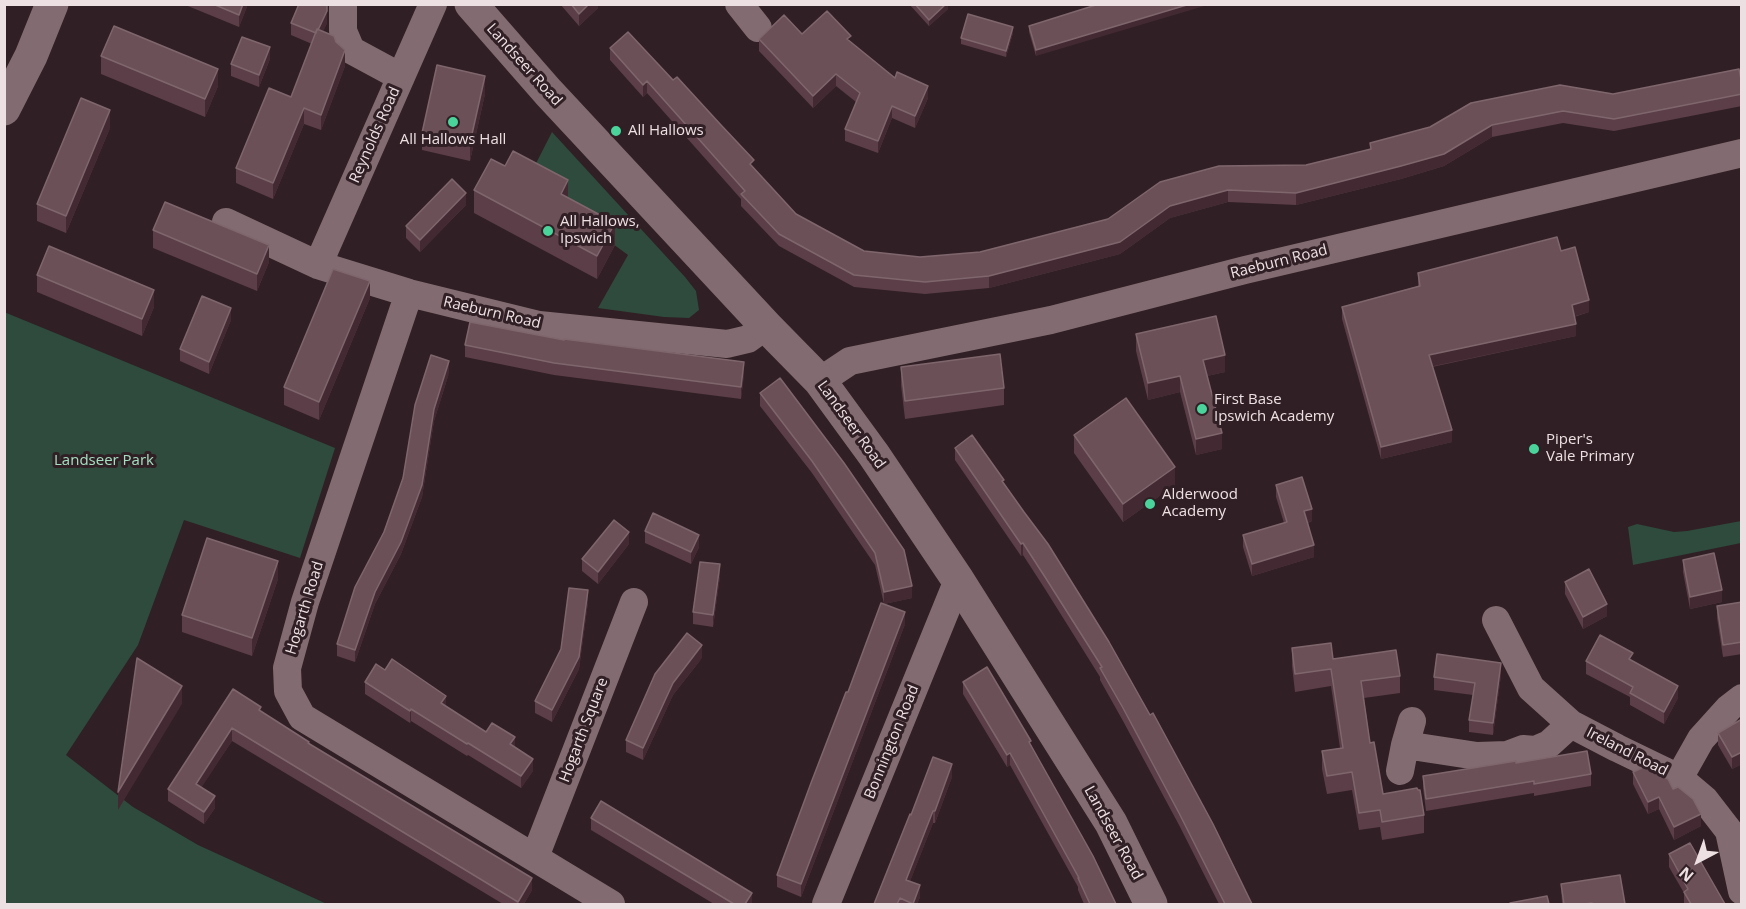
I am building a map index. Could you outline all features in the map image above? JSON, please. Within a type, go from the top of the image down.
[{"type":"street","points":[[4,109],[31,56],[52,4]]},
{"type":"street","points":[[343,4],[343,31],[351,50],[401,77]]},
{"type":"street","name":"Reynolds Road","points":[[318,265],[433,4]]},
{"type":"street","name":"Landseer Road","points":[[471,4],[556,101],[820,381],[874,455],[958,580],[1111,823],[1151,904]]},
{"type":"street","points":[[739,4],[758,28]]},
{"type":"street","name":"Raeburn Road","points":[[820,381],[850,361],[1051,320],[1245,270],[1742,153]]},
{"type":"street","name":"Raeburn Road","points":[[226,222],[318,265],[409,293],[539,325],[727,344],[748,339],[766,326]]},
{"type":"street","name":"Hogarth Road","points":[[409,293],[305,602],[287,668],[288,691],[303,717],[535,857],[603,902]]},
{"type":"street","name":"Bonnington Road","points":[[826,904],[958,580]]},
{"type":"street","name":"Hogarth Square","points":[[535,857],[634,602]]},
{"type":"street","name":"Ireland Road","points":[[1496,620],[1531,688],[1571,724],[1679,778],[1705,800],[1729,831],[1742,891]]},
{"type":"street","points":[[1679,778],[1701,738],[1729,708],[1742,698]]},
{"type":"street","points":[[1406,746],[1477,756],[1508,755],[1523,749],[1535,750],[1549,744],[1571,724]]},
{"type":"green space","points":[[552,132],[696,291],[699,310],[689,318],[598,308],[628,255],[527,181]]},
{"type":"green space","name":"Landseer Park","points":[[4,312],[335,448],[300,558],[184,520],[138,645],[66,755],[133,807],[198,845],[327,904],[5,904]]},
{"type":"green space","points":[[1741,521],[1741,543],[1633,565],[1628,527],[1637,524],[1674,532]]},
{"type":"building","points":[[213,4],[243,4],[239,15]]},
{"type":"building","points":[[299,4],[327,4],[327,11],[316,33],[291,23]]},
{"type":"building","points":[[571,4],[589,4],[579,14]]},
{"type":"building","points":[[915,4],[946,4],[929,20]]},
{"type":"building","points":[[1099,4],[1190,4],[1036,50],[1029,26]]},
{"type":"building","points":[[827,11],[851,36],[847,39],[895,78],[897,72],[928,86],[915,116],[892,106],[878,141],[845,129],[860,93],[836,74],[813,96],[759,39],[784,15],[802,34]]},
{"type":"building","points":[[968,14],[1013,27],[1006,51],[961,38]]},
{"type":"building","points":[[114,26],[218,69],[205,99],[101,56]]},
{"type":"building","points":[[317,29],[334,36],[336,42],[345,50],[321,115],[304,108],[273,183],[236,168],[269,88],[291,97]]},
{"type":"building","points":[[628,32],[673,80],[677,77],[754,160],[750,164],[796,214],[864,251],[920,257],[980,252],[1108,219],[1160,182],[1219,166],[1306,165],[1371,149],[1370,143],[1430,127],[1471,103],[1560,85],[1613,94],[1739,69],[1742,94],[1614,119],[1563,111],[1492,125],[1444,154],[1401,166],[1296,193],[1228,190],[1170,206],[1120,242],[989,276],[925,282],[854,275],[779,234],[741,194],[745,191],[647,81],[643,85],[610,48]]},
{"type":"building","points":[[242,37],[270,47],[259,75],[231,64]]},
{"type":"building","name":"All Hallows Hall","points":[[437,65],[485,76],[470,143],[422,133]]},
{"type":"building","points":[[81,98],[110,110],[66,216],[37,204]]},
{"type":"building","points":[[513,151],[568,180],[561,194],[615,223],[597,256],[474,190],[491,159],[505,166]]},
{"type":"building","points":[[452,179],[466,193],[420,240],[406,226]]},
{"type":"building","points":[[165,202],[269,245],[257,274],[153,230]]},
{"type":"building","points":[[1557,237],[1561,251],[1575,247],[1589,300],[1572,305],[1576,324],[1429,355],[1452,430],[1381,447],[1342,307],[1420,286],[1418,273]]},
{"type":"building","points":[[49,246],[154,290],[142,319],[37,275]]},
{"type":"building","points":[[333,269],[370,281],[319,402],[284,387]]},
{"type":"building","points":[[202,296],[231,308],[209,362],[180,349]]},
{"type":"building","points":[[1216,316],[1225,355],[1203,360],[1222,433],[1196,439],[1180,376],[1148,383],[1136,334]]},
{"type":"building","points":[[470,322],[564,340],[744,362],[741,387],[554,363],[465,345]]},
{"type":"building","points":[[1000,354],[1004,388],[905,401],[901,367]]},
{"type":"building","points":[[431,355],[449,361],[434,409],[422,485],[401,542],[375,592],[355,650],[337,644],[355,587],[384,532],[403,478],[415,405]]},
{"type":"building","points":[[780,378],[844,463],[904,550],[912,586],[884,592],[875,553],[812,461],[760,393]]},
{"type":"building","points":[[1126,398],[1175,467],[1123,504],[1074,435]]},
{"type":"building","points":[[972,435],[1048,544],[1109,642],[1150,715],[1153,713],[1213,824],[1252,904],[1225,904],[1179,813],[1100,668],[1102,667],[1023,543],[1021,544],[955,448]]},
{"type":"building","points":[[1302,477],[1312,509],[1304,511],[1314,545],[1252,564],[1243,535],[1287,522],[1276,485]]},
{"type":"building","points":[[653,513],[699,535],[691,552],[645,531]]},
{"type":"building","points":[[614,520],[629,532],[598,572],[582,559]]},
{"type":"building","points":[[207,538],[278,561],[252,638],[182,615]]},
{"type":"building","points":[[1714,553],[1722,590],[1690,597],[1683,560]]},
{"type":"building","points":[[700,562],[720,564],[713,615],[693,612]]},
{"type":"building","points":[[1589,569],[1607,604],[1583,617],[1565,582]]},
{"type":"building","points":[[569,588],[588,590],[579,657],[552,710],[535,701],[561,649]]},
{"type":"building","points":[[1742,602],[1742,642],[1723,645],[1717,606]]},
{"type":"building","points":[[881,603],[905,612],[801,884],[777,875]]},
{"type":"building","points":[[687,633],[702,645],[673,683],[643,748],[626,740],[655,674]]},
{"type":"building","points":[[1600,635],[1633,653],[1629,659],[1678,686],[1664,712],[1630,693],[1633,687],[1586,661]]},
{"type":"building","points":[[1331,643],[1333,659],[1396,650],[1400,676],[1361,681],[1370,743],[1374,742],[1383,794],[1417,788],[1420,790],[1424,815],[1382,822],[1380,810],[1359,813],[1352,772],[1327,776],[1322,751],[1343,748],[1331,669],[1295,674],[1292,648]]},
{"type":"building","points":[[1437,654],[1501,663],[1493,723],[1469,720],[1475,683],[1434,677]]},
{"type":"building","points":[[137,658],[182,686],[118,792]]},
{"type":"building","points":[[392,659],[446,696],[441,703],[486,732],[492,723],[515,737],[510,744],[533,759],[521,776],[365,682],[376,664],[385,670]]},
{"type":"building","points":[[987,667],[1031,741],[1029,742],[1093,856],[1116,904],[1090,904],[1079,878],[1010,753],[1007,755],[963,682]]},
{"type":"building","points":[[233,689],[261,707],[259,710],[308,743],[532,878],[518,902],[232,728],[196,784],[215,796],[204,812],[168,789]]},
{"type":"building","points":[[1742,719],[1742,752],[1732,757],[1718,733]]},
{"type":"building","points":[[1587,751],[1591,774],[1426,799],[1423,776]]},
{"type":"building","points":[[933,757],[952,764],[906,880],[920,885],[913,904],[900,898],[897,904],[874,904],[911,815]]},
{"type":"building","points":[[1644,767],[1668,779],[1673,789],[1678,787],[1693,799],[1701,814],[1674,827],[1659,797],[1648,802],[1633,772]]},
{"type":"building","points":[[601,801],[752,893],[745,904],[734,904],[591,818]]},
{"type":"building","points":[[1690,843],[1725,904],[1691,904],[1684,892],[1688,889],[1669,854]]},
{"type":"building","points":[[1620,875],[1625,904],[1564,904],[1561,884]]},
{"type":"building","points":[[1547,896],[1549,904],[1510,904],[1510,903]]},
{"type":"place","name":"All Hallows Hall","points":[[453,122]]},
{"type":"place","name":"All Hallows","points":[[616,131]]},
{"type":"place","name":"All Hallows, Ipswich","points":[[548,231]]},
{"type":"place","name":"First Base Ipswich Academy","points":[[1202,409]]},
{"type":"place","name":"Piper's Vale Primary","points":[[1534,449]]},
{"type":"place","name":"Alderwood Academy","points":[[1150,504]]}]
